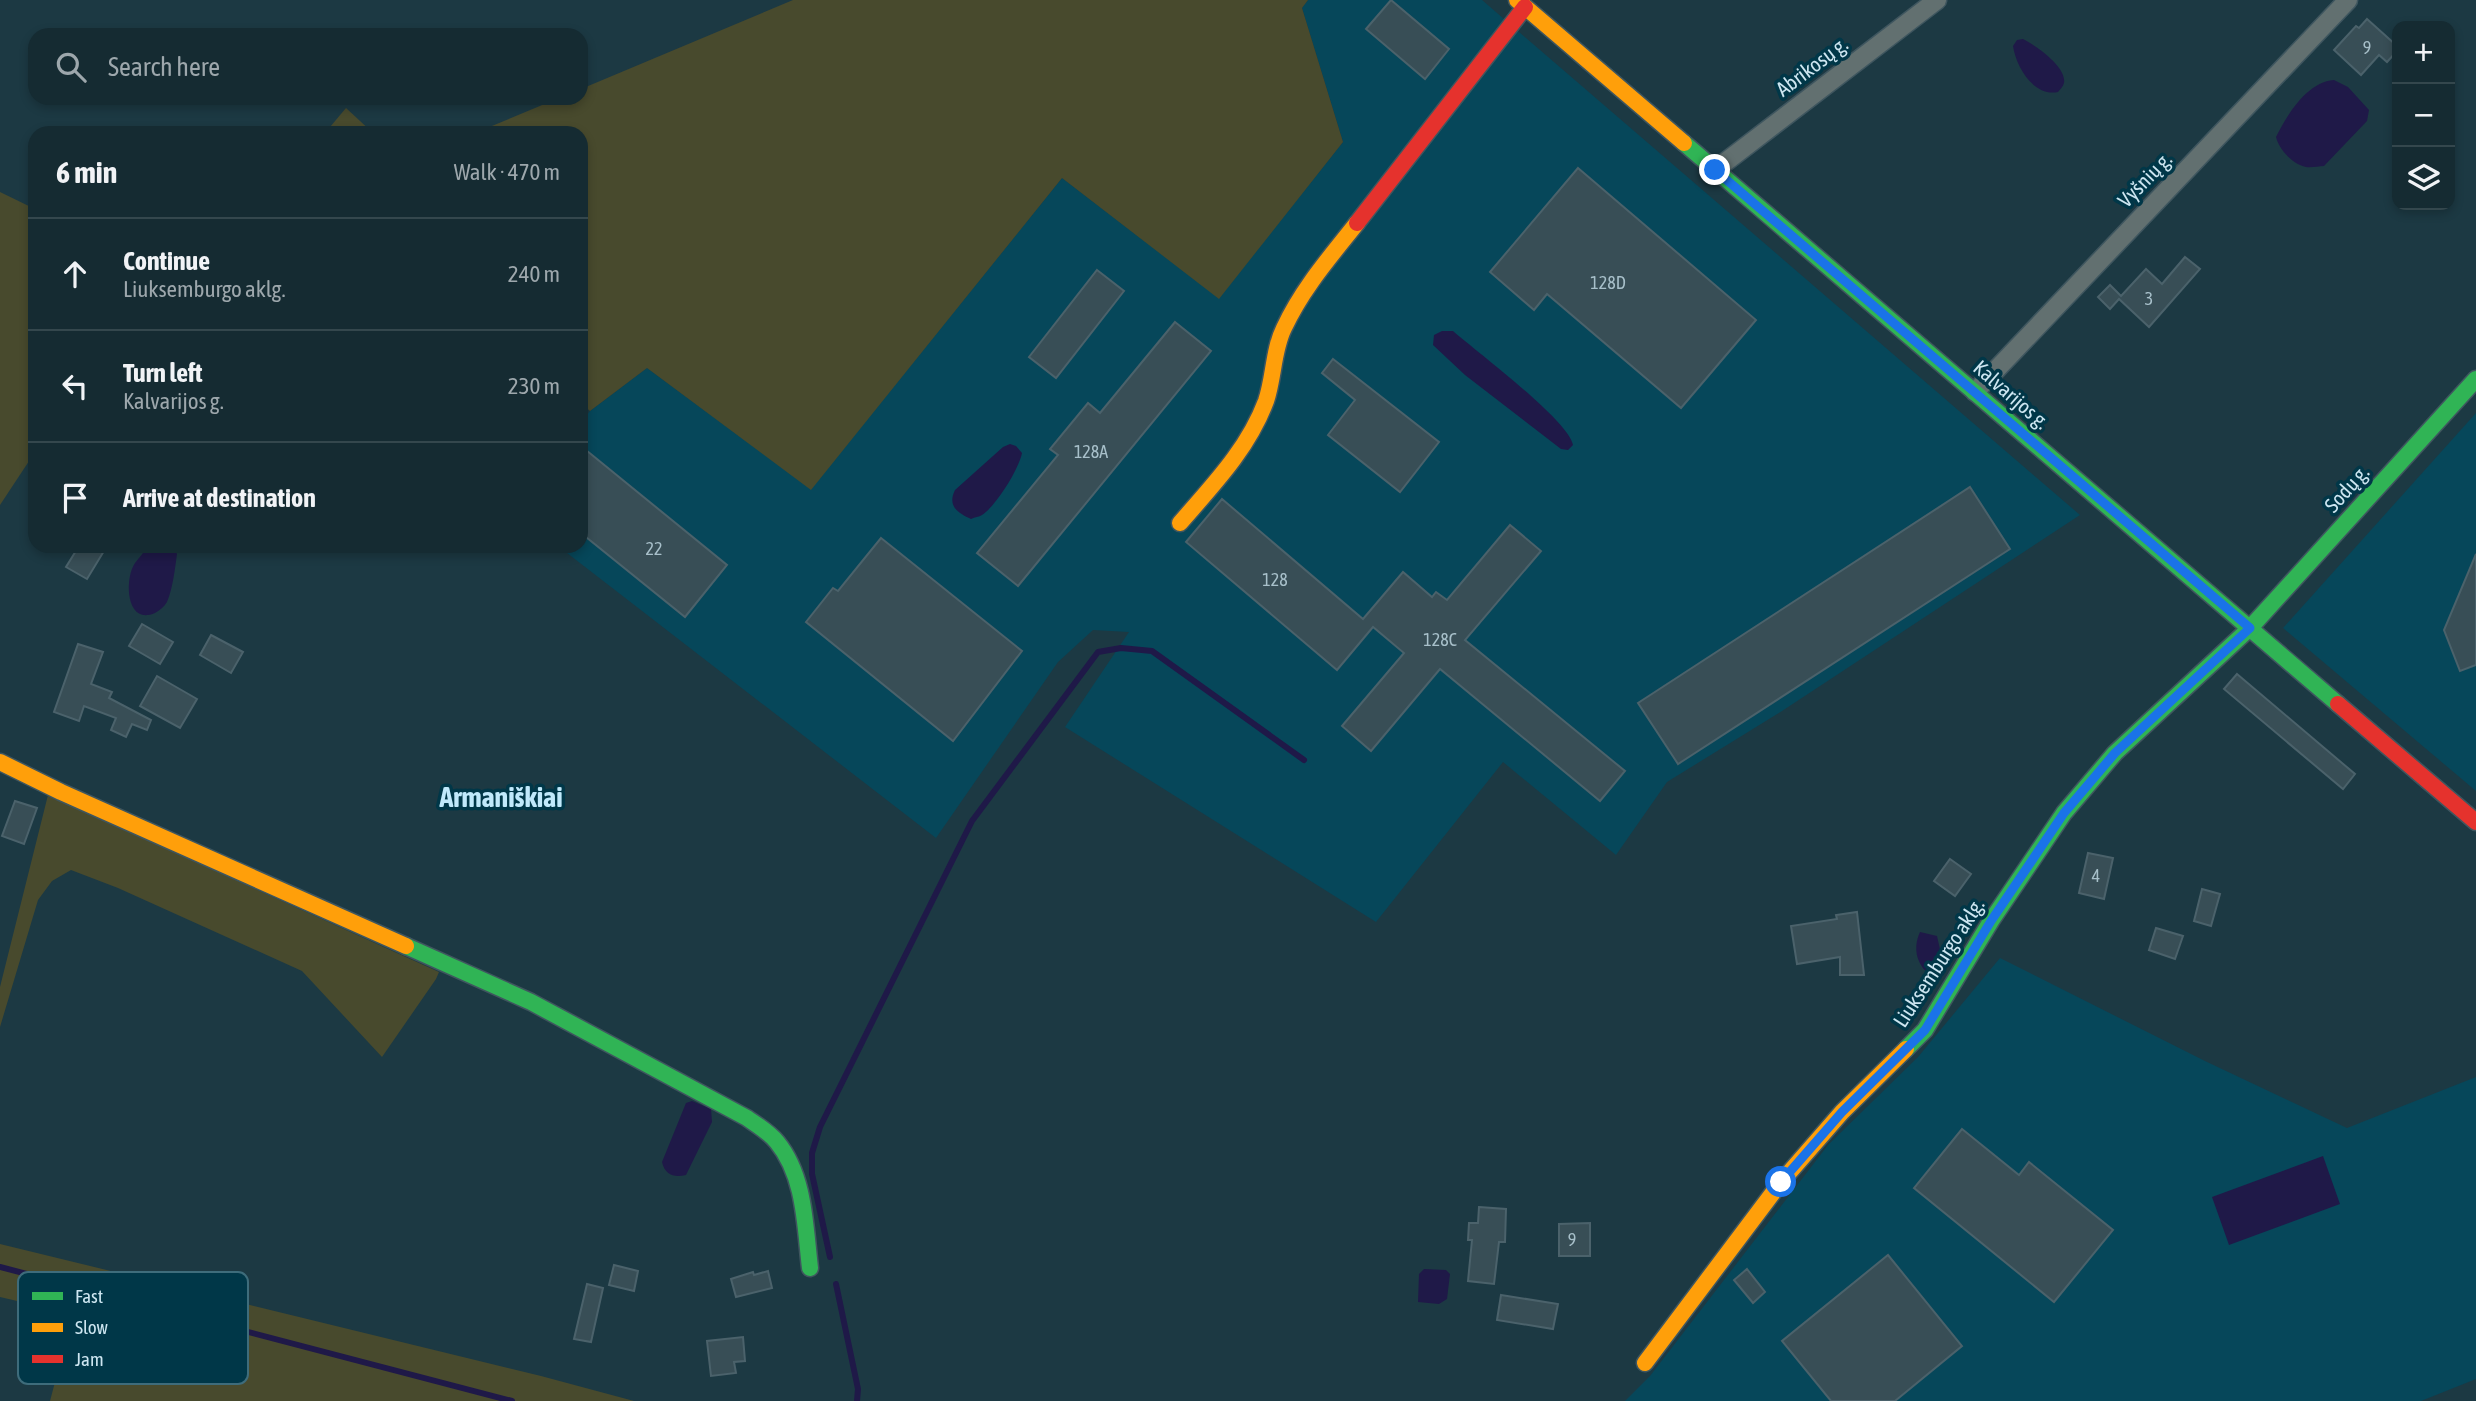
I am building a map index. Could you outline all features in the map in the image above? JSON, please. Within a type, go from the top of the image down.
[{"type":"street","name":"Abrikosų g.","points":[[1715,170],[1937,0]]},
{"type":"street","name":"Vyšnių g.","points":[[1975,392],[2348,0]]},
{"type":"street","name":"Kalvarijos g.","points":[[1521,4],[2476,822]]},
{"type":"street","points":[[1180,523],[1231,465],[1249,438],[1266,400],[1282,331],[1305,289],[1521,4]]},
{"type":"street","name":"Sodų g.","points":[[2250,628],[2476,379]]},
{"type":"street","name":"Liuksemburgo aklg.","points":[[1645,1363],[1781,1182],[1842,1112],[1925,1030],[1991,921],[2064,813],[2115,753],[2250,628]]},
{"type":"street","points":[[0,762],[61,792],[531,1002],[747,1118],[776,1140],[790,1163],[799,1193],[810,1268]]},
{"type":"shaded area","points":[[1308,0],[1482,0],[2080,515],[1782,711],[1667,782],[1616,855],[1503,762],[1376,922],[1065,727],[1129,632],[1093,630],[1058,662],[936,838],[567,553],[588,553],[590,411],[647,368],[811,489],[1062,178],[1219,298],[1343,142],[1302,8]]},
{"type":"shaded area","points":[[2023,39],[2042,51],[2061,70],[2064,83],[2058,92],[2041,90],[2022,71],[2013,46],[2017,40]]},
{"type":"shaded area","points":[[2334,80],[2348,87],[2369,110],[2367,121],[2324,166],[2308,167],[2296,163],[2280,146],[2276,137],[2292,110],[2307,93],[2324,82]]},
{"type":"shaded area","points":[[1442,331],[1453,331],[1520,386],[1556,420],[1573,445],[1568,450],[1561,449],[1465,375],[1433,345],[1434,335]]},
{"type":"shaded area","points":[[2476,413],[2476,791],[2283,628]]},
{"type":"shaded area","points":[[1010,444],[1022,453],[1000,496],[981,516],[971,519],[962,514],[953,505],[955,490],[1003,447]]},
{"type":"shaded area","points":[[143,553],[177,554],[167,602],[155,613],[145,615],[138,613],[133,607],[129,579],[135,563]]},
{"type":"shaded area","points":[[1920,932],[1937,936],[1942,958],[1941,970],[1933,977],[1923,968],[1916,951]]},
{"type":"shaded area","points":[[2000,958],[2205,1061],[2347,1128],[2476,1077],[2476,1379],[2421,1401],[1625,1401],[1650,1376],[1828,1145],[1918,1057]]},
{"type":"shaded area","points":[[692,1101],[711,1109],[712,1122],[686,1175],[674,1176],[665,1170],[662,1162],[686,1103]]},
{"type":"shaded area","points":[[2323,1156],[2340,1204],[2229,1245],[2212,1197]]},
{"type":"shaded area","points":[[1424,1269],[1446,1270],[1450,1274],[1447,1299],[1439,1304],[1418,1302],[1419,1274]]},
{"type":"green space","points":[[793,0],[1308,0],[1302,8],[1343,142],[1219,299],[1062,178],[811,490],[647,368],[590,411],[588,409],[588,126],[492,126],[542,105],[588,105],[588,86]]},
{"type":"green space","points":[[346,108],[365,126],[331,126]]},
{"type":"green space","points":[[0,192],[28,206],[28,463],[0,505]]},
{"type":"green space","points":[[48,795],[439,972],[436,979],[382,1057],[302,971],[118,888],[71,870],[52,881],[38,900],[0,1027],[0,987]]},
{"type":"green space","points":[[0,1244],[115,1272],[18,1272],[18,1301],[0,1297]]},
{"type":"green space","points":[[248,1305],[634,1401],[50,1401],[54,1384],[248,1384]]},
{"type":"building","points":[[1391,0],[1449,49],[1425,79],[1366,29]]},
{"type":"building","points":[[2367,19],[2392,42],[2392,56],[2387,62],[2379,55],[2361,75],[2334,50],[2356,26],[2359,28]]},
{"type":"building","points":[[1578,168],[1756,320],[1681,408],[1547,294],[1534,310],[1490,272]]},
{"type":"building","points":[[2185,257],[2200,269],[2149,327],[2119,299],[2110,309],[2098,297],[2110,285],[2121,296],[2146,269],[2162,284]]},
{"type":"building","points":[[1097,270],[1124,291],[1056,378],[1029,357]]},
{"type":"building","points":[[1175,322],[1211,351],[1018,586],[977,553],[1058,455],[1050,449],[1088,403],[1100,413]]},
{"type":"building","points":[[1333,359],[1439,442],[1400,492],[1328,435],[1355,400],[1322,373]]},
{"type":"building","points":[[588,452],[727,565],[685,617],[588,539]]},
{"type":"building","points":[[1970,487],[2010,549],[1678,764],[1638,703]]},
{"type":"building","points":[[1222,499],[1363,619],[1403,572],[1432,597],[1436,592],[1447,600],[1510,525],[1541,551],[1465,640],[1625,771],[1600,801],[1440,669],[1371,751],[1342,726],[1404,653],[1373,627],[1337,670],[1186,542]]},
{"type":"building","points":[[881,538],[1022,651],[953,741],[806,622],[833,588],[838,591]]},
{"type":"building","points":[[75,553],[103,553],[87,579],[66,567]]},
{"type":"building","points":[[2476,554],[2476,665],[2460,671],[2444,630]]},
{"type":"building","points":[[142,624],[173,642],[160,664],[129,646]]},
{"type":"building","points":[[211,635],[243,652],[231,673],[200,655]]},
{"type":"building","points":[[78,644],[103,652],[91,684],[112,692],[109,698],[151,720],[147,730],[132,724],[126,737],[111,730],[116,718],[84,706],[79,721],[54,712]]},
{"type":"building","points":[[2237,674],[2355,774],[2343,789],[2224,689]]},
{"type":"building","points":[[157,676],[197,699],[180,728],[140,706]]},
{"type":"building","points":[[15,801],[37,808],[24,844],[2,836]]},
{"type":"building","points":[[2088,853],[2113,858],[2104,899],[2079,893]]},
{"type":"building","points":[[1950,859],[1971,874],[1955,896],[1934,881]]},
{"type":"building","points":[[2202,889],[2220,894],[2211,926],[2194,921]]},
{"type":"building","points":[[1857,912],[1864,975],[1840,975],[1840,957],[1797,964],[1791,926],[1837,919],[1836,915]]},
{"type":"building","points":[[2156,928],[2183,936],[2175,959],[2149,950]]},
{"type":"building","points":[[1962,1129],[2019,1175],[2029,1162],[2113,1230],[2054,1302],[1914,1188]]},
{"type":"building","points":[[1479,1207],[1506,1209],[1505,1242],[1499,1242],[1494,1284],[1468,1281],[1472,1240],[1468,1240],[1469,1223],[1478,1223]]},
{"type":"building","points":[[1590,1223],[1590,1256],[1559,1256],[1559,1224]]},
{"type":"building","points":[[1888,1255],[1962,1346],[1895,1401],[1831,1401],[1782,1341]]},
{"type":"building","points":[[614,1265],[638,1271],[634,1291],[609,1285]]},
{"type":"building","points":[[1747,1269],[1765,1292],[1753,1303],[1734,1280]]},
{"type":"building","points":[[768,1271],[772,1288],[736,1297],[731,1279],[753,1272],[754,1275]]},
{"type":"building","points":[[587,1284],[603,1288],[591,1342],[574,1339]]},
{"type":"building","points":[[1501,1295],[1558,1304],[1553,1329],[1497,1320]]},
{"type":"building","points":[[743,1337],[745,1361],[734,1362],[736,1373],[711,1376],[707,1341]]},
{"type":"waterway","points":[[830,1257],[812,1174],[812,1153],[820,1127],[972,821],[1098,652],[1121,648],[1152,651],[1304,760]]},
{"type":"waterway","points":[[0,1267],[19,1272]]},
{"type":"waterway","points":[[836,1284],[858,1389],[857,1401]]},
{"type":"waterway","points":[[248,1332],[512,1401]]},
{"type":"traffic: fast","points":[[1684,143],[2338,704]]},
{"type":"traffic: fast","points":[[1906,1049],[1925,1030],[1991,921],[2064,813],[2115,753],[2250,628],[2476,379]]},
{"type":"traffic: fast","points":[[406,946],[531,1002],[747,1118],[767,1132],[786,1155],[793,1170],[805,1219],[810,1268]]},
{"type":"traffic: slow","points":[[1517,0],[1684,143]]},
{"type":"traffic: slow","points":[[1180,523],[1229,466],[1250,435],[1266,401],[1278,345],[1291,314],[1317,274],[1357,223]]},
{"type":"traffic: slow","points":[[0,762],[61,792],[406,946]]},
{"type":"traffic: slow","points":[[1645,1363],[1781,1182],[1842,1112],[1906,1049]]},
{"type":"traffic: jam","points":[[1357,223],[1525,7]]},
{"type":"traffic: jam","points":[[2338,704],[2476,822]]},
{"type":"district","name":"Armaniškiai","points":[[501,797]]},
{"type":"route","points":[[1715,170],[2250,628],[2115,753],[2064,813],[1991,921],[1925,1030],[1842,1112],[1781,1182]]}]
